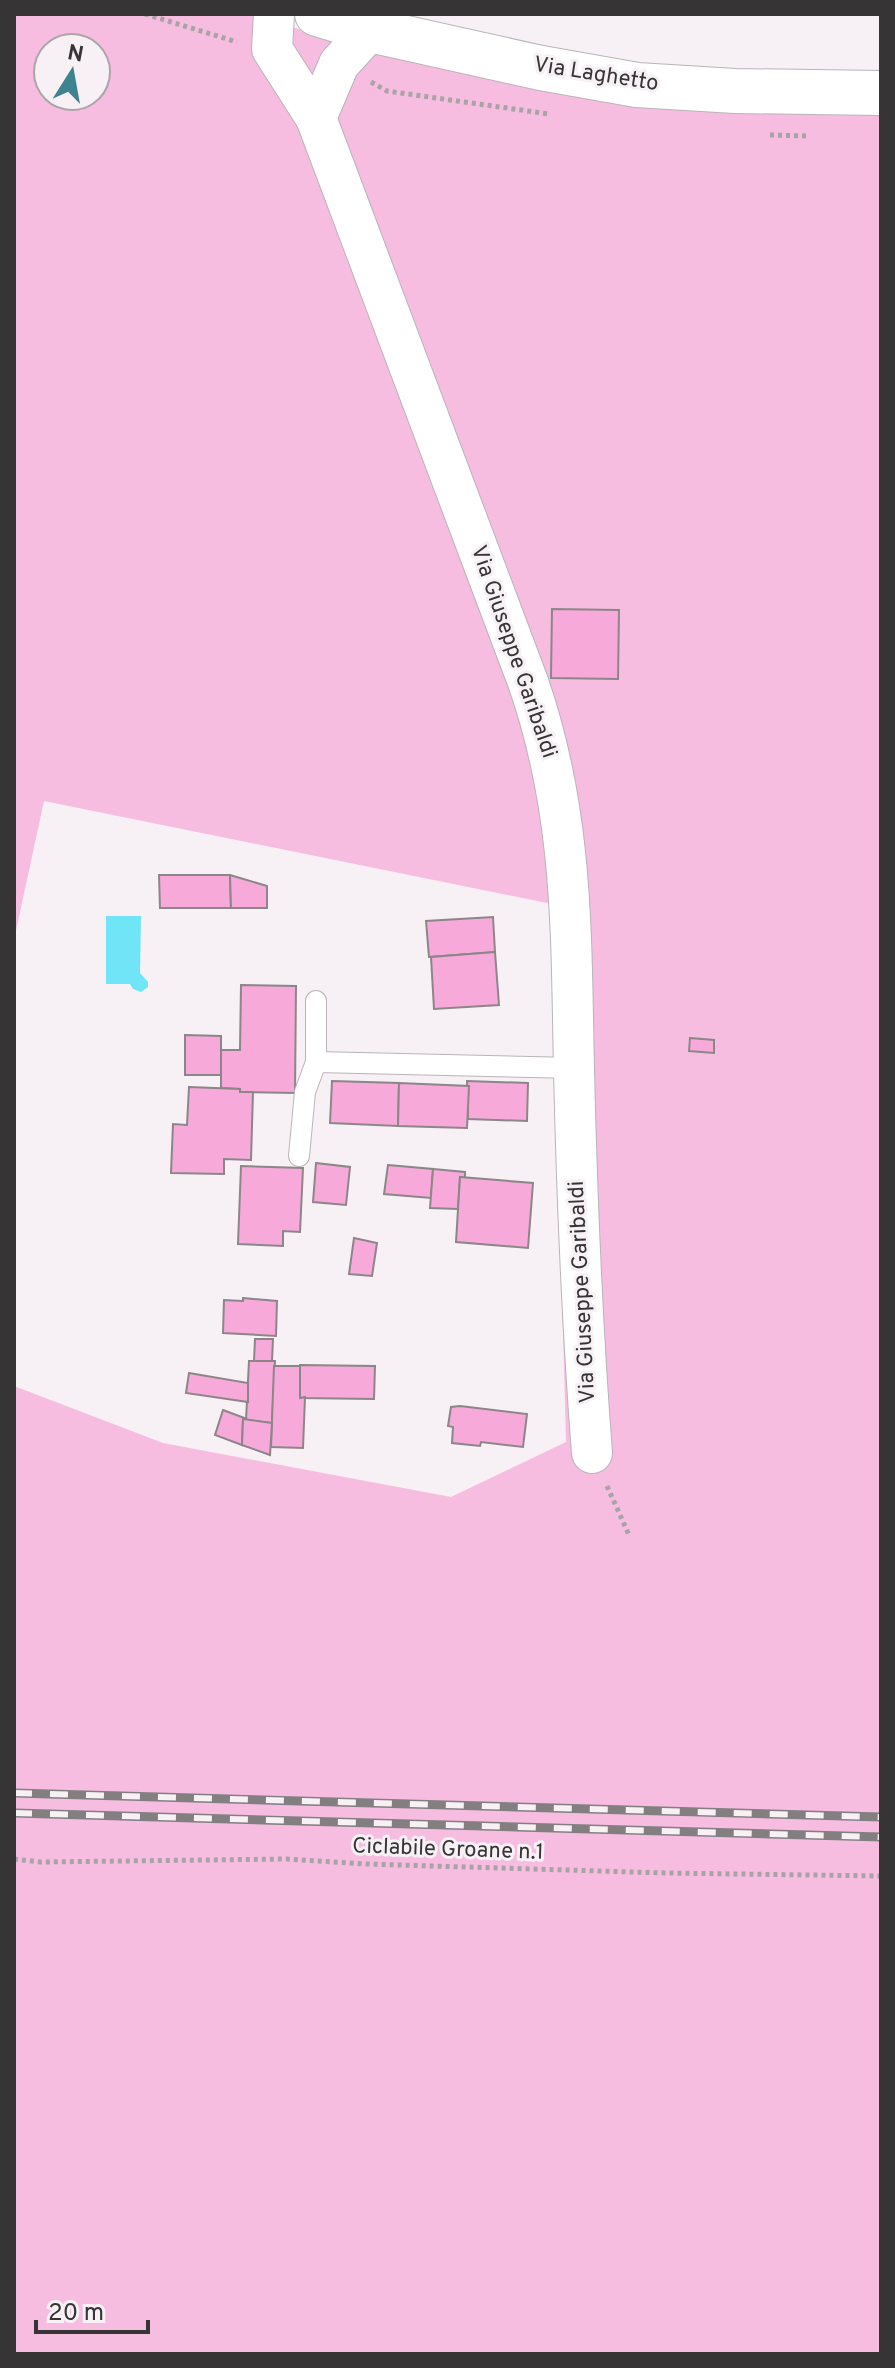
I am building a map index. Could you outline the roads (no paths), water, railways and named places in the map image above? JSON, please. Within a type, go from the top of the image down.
[{"type":"street","name":"Via Laghetto","points":[[317,14],[370,30],[541,68],[637,85],[735,91],[881,93]]},
{"type":"street","points":[[316,118],[339,64],[370,30]]},
{"type":"street","name":"Via Giuseppe Garibaldi","points":[[273,32],[316,118],[528,682],[545,736],[563,817],[569,875],[582,1314],[592,1453]]},
{"type":"lane","points":[[299,1156],[305,1092],[316,1062],[316,1001]]},
{"type":"lane","points":[[316,1062],[574,1068]]},
{"type":"water","points":[[106,916],[141,916],[140,973],[148,982],[148,987],[141,992],[130,984],[106,984]]},
{"type":"railway","points":[[14,1793],[881,1817]]},
{"type":"railway","points":[[14,1813],[881,1837]]}]
